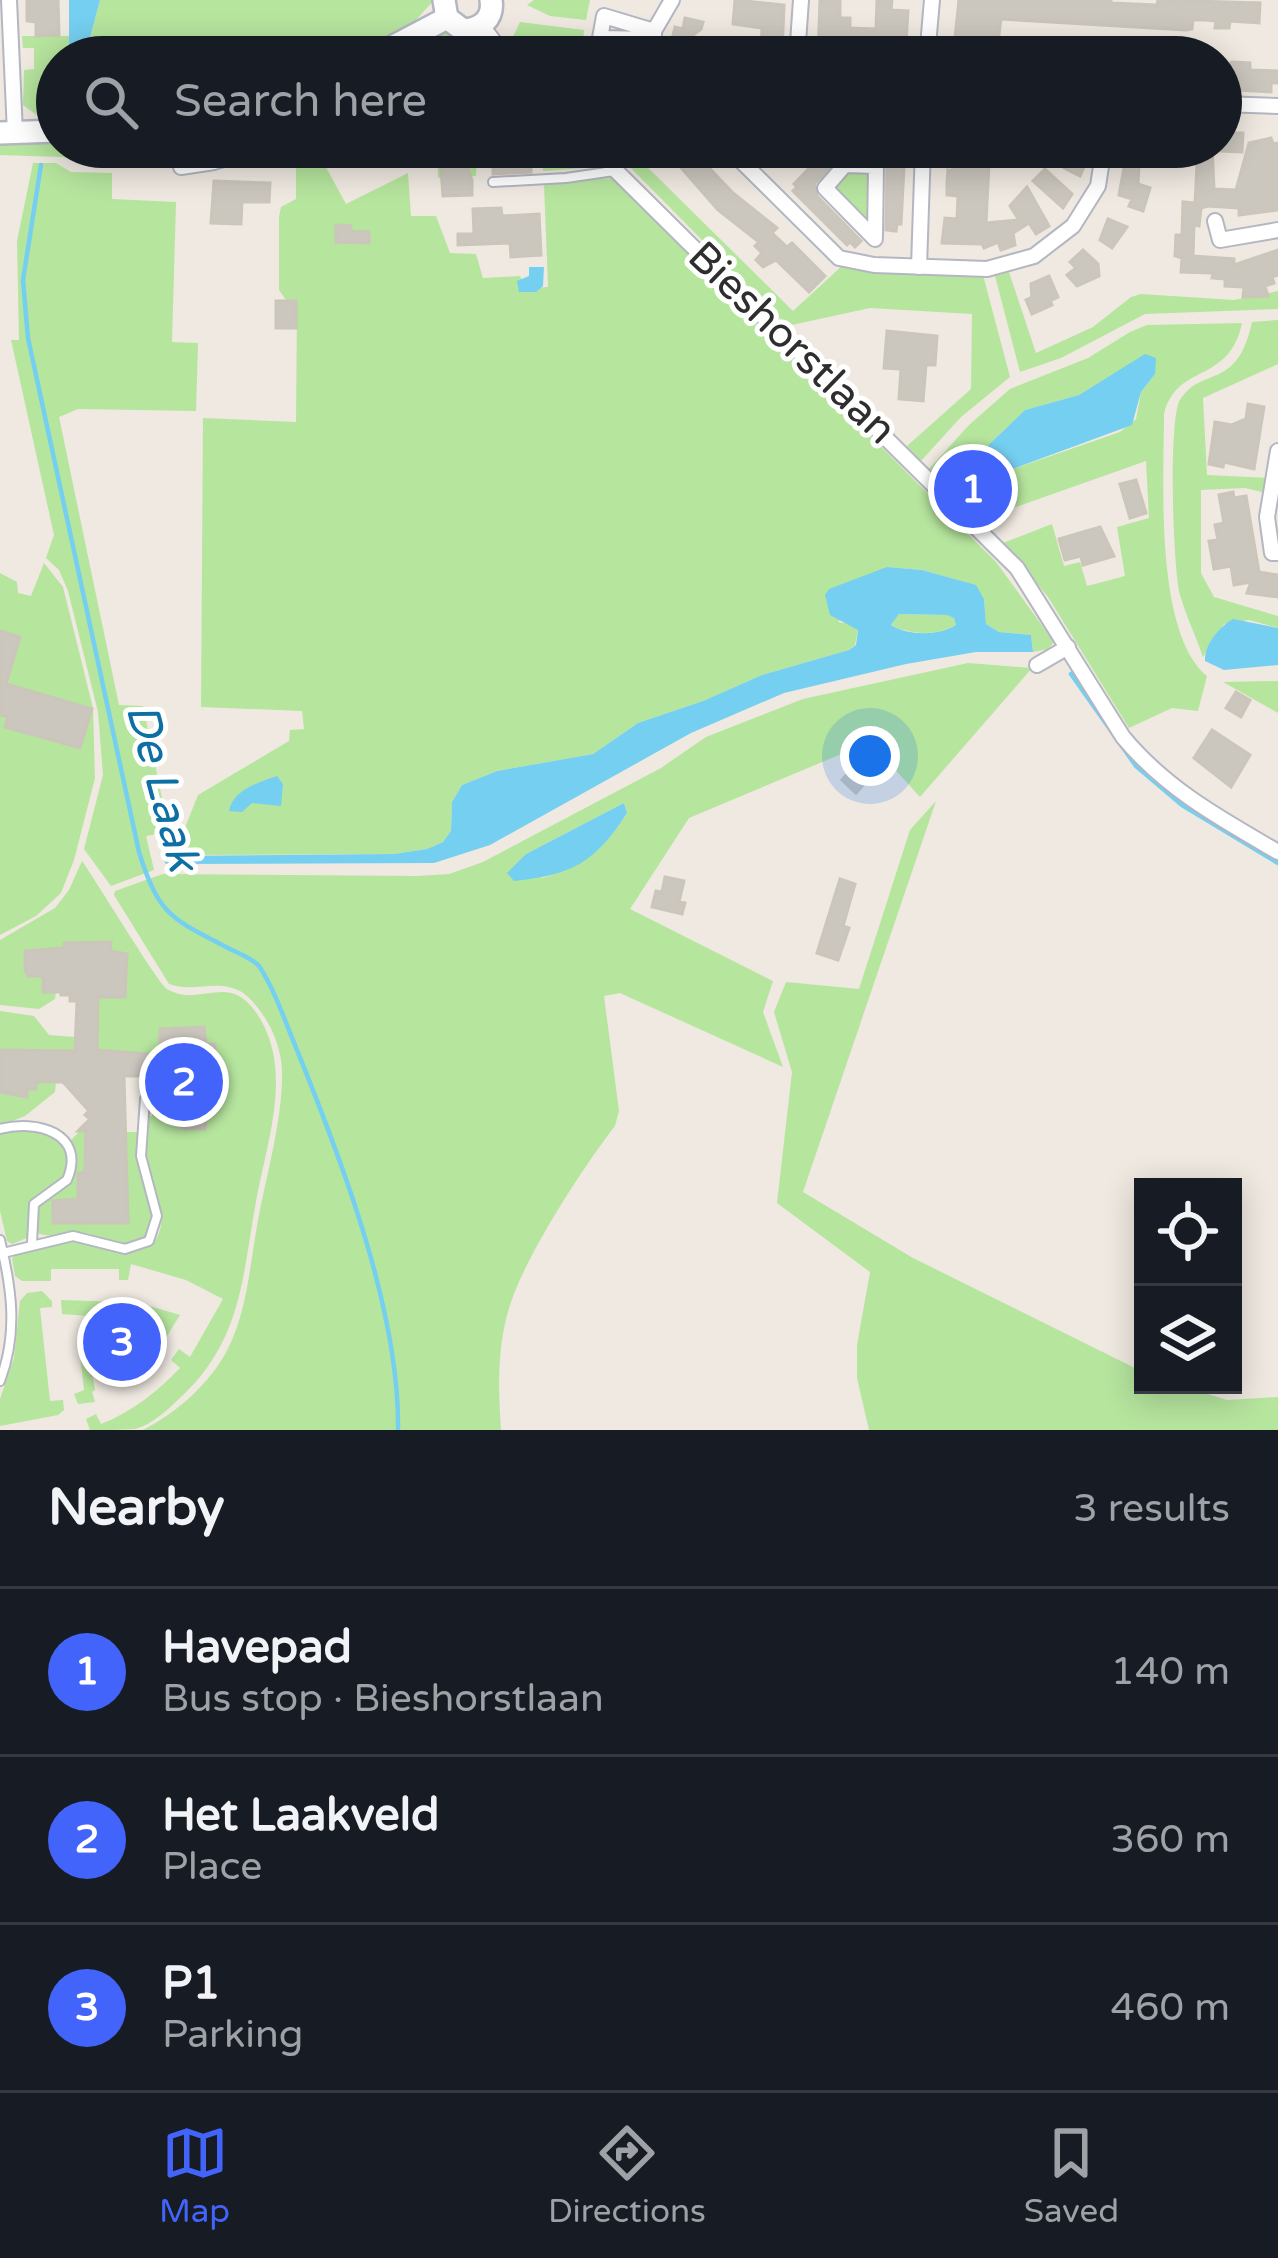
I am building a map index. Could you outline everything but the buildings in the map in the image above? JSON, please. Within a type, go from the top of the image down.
[{"type":"street","points":[[8,133],[9,0]]},
{"type":"street","points":[[405,36],[446,9],[463,30],[482,26],[490,17],[491,0]]},
{"type":"street","points":[[653,36],[672,0]]},
{"type":"street","points":[[798,36],[801,0]]},
{"type":"street","points":[[929,36],[932,0]]},
{"type":"street","points":[[482,26],[490,36]]},
{"type":"street","points":[[1242,105],[1278,106]]},
{"type":"street","name":"Bieshorstlaan","points":[[613,168],[988,537],[1041,601],[1143,760],[1204,809],[1278,852]]},
{"type":"street","points":[[750,168],[839,258],[874,265],[986,269],[1034,256],[1054,244],[1086,209],[1101,168]]},
{"type":"street","points":[[842,168],[824,188],[875,237]]},
{"type":"street","points":[[875,237],[876,168]]},
{"type":"street","points":[[919,267],[921,168]]},
{"type":"street","points":[[1215,221],[1220,240],[1278,230]]},
{"type":"street","points":[[1278,451],[1267,517],[1272,553],[1278,554]]},
{"type":"street","points":[[1037,665],[1068,647]]},
{"type":"lane","points":[[585,174],[587,168]]},
{"type":"lane","points":[[493,182],[616,171]]},
{"type":"lane","points":[[874,265],[875,237]]},
{"type":"lane","points":[[3,1252],[80,1236],[130,1249],[144,1246],[153,1237],[158,1216],[141,1156],[146,1099]]},
{"type":"lane","points":[[0,1129],[41,1126],[56,1134],[70,1154],[67,1180],[34,1204],[32,1243]]},
{"type":"lane","points":[[0,1240],[12,1322],[0,1381]]},
{"type":"green space","points":[[100,0],[434,0],[416,20],[388,36],[91,36]]},
{"type":"green space","points":[[534,0],[590,0],[586,20],[550,16],[527,5]]},
{"type":"green space","points":[[520,22],[584,30],[584,36],[513,36]]},
{"type":"green space","points":[[455,32],[470,36],[430,36]]},
{"type":"green space","points":[[22,36],[36,36],[36,115],[23,105],[24,70],[34,69],[34,48],[23,48]]},
{"type":"green space","points":[[36,143],[36,156],[0,155],[0,144]]},
{"type":"green space","points":[[33,163],[36,168],[112,173],[112,199],[176,202],[172,342],[198,343],[196,411],[78,409],[59,417],[119,705],[143,706],[169,832],[146,836],[154,870],[111,886],[84,849],[103,775],[98,712],[68,591],[59,570],[46,558],[54,535],[11,340],[19,340],[17,241]]},
{"type":"green space","points":[[296,168],[326,168],[346,204],[408,173],[411,216],[436,216],[450,253],[476,254],[483,278],[520,276],[526,288],[548,287],[544,184],[613,178],[996,562],[1054,642],[1048,649],[1033,652],[1031,635],[999,632],[986,624],[984,599],[975,585],[922,570],[887,567],[838,622],[858,630],[849,650],[762,675],[638,723],[593,754],[497,771],[462,785],[452,802],[451,831],[443,842],[427,849],[394,854],[174,855],[198,795],[289,741],[290,730],[304,729],[302,711],[201,707],[203,418],[296,422],[297,303],[286,300],[279,290],[279,217],[281,207],[296,199]]},
{"type":"green space","points":[[438,168],[476,168],[476,176],[438,178]]},
{"type":"green space","points":[[631,168],[648,168],[793,311],[843,265],[983,275],[1010,377],[961,417],[921,461],[907,446],[971,389],[972,314],[870,308],[787,326]]},
{"type":"green space","points":[[845,168],[873,169],[872,232],[828,187]]},
{"type":"green space","points":[[1009,272],[1036,353],[1093,327],[1141,294],[1234,300],[1278,291],[1278,309],[1145,314],[1061,358],[1020,372],[995,276]]},
{"type":"green space","points":[[1278,320],[1278,364],[1203,398],[1207,475],[1270,478],[1266,493],[1245,488],[1201,490],[1201,573],[1214,597],[1278,616],[1278,628],[1249,620],[1224,624],[1203,657],[1177,580],[1176,413],[1189,389],[1238,359],[1252,322]]},
{"type":"green space","points":[[1242,323],[1226,356],[1180,387],[1164,414],[1170,591],[1190,655],[1207,676],[1198,711],[1172,708],[1129,728],[1048,597],[1003,543],[1052,524],[1064,566],[1080,562],[1087,586],[1125,576],[1117,527],[1149,518],[1146,461],[979,520],[929,469],[1010,389],[1088,358],[1147,325]],"holes":[[[1145,355],[1155,374],[1141,392],[1136,419],[1120,432],[1010,470],[978,455],[1025,410],[1079,395]]]},
{"type":"green space","points":[[44,563],[63,587],[93,708],[95,778],[61,893],[36,916],[0,935],[0,715],[8,717],[6,727],[80,748],[92,709],[17,687],[3,694],[19,637],[0,631],[0,573],[17,582],[18,593],[31,596]]},
{"type":"green space","points":[[899,614],[948,615],[956,625],[924,633],[906,631],[891,625]]},
{"type":"green space","points":[[968,663],[1032,668],[920,797],[870,742],[689,818],[630,909],[773,981],[763,1012],[783,1067],[620,993],[604,996],[619,1111],[615,1126],[542,1236],[511,1302],[500,1365],[501,1430],[143,1430],[203,1384],[236,1330],[278,1124],[282,1070],[276,1040],[255,1004],[229,987],[169,984],[115,891],[163,874],[449,874],[483,862],[661,768],[706,737],[803,699]],"holes":[[[624,803],[627,813],[601,847],[571,868],[542,878],[526,854]]]},
{"type":"green space","points":[[1278,681],[1278,713],[1223,682]]},
{"type":"green space","points":[[936,801],[803,1192],[913,1258],[1134,1368],[1134,1394],[1208,1394],[1227,1400],[1278,1397],[1278,1430],[869,1430],[857,1378],[857,1345],[870,1272],[777,1203],[792,1072],[774,1012],[786,982],[859,989],[910,830]]},
{"type":"green space","points":[[82,861],[167,989],[180,994],[228,992],[239,996],[262,1022],[275,1063],[275,1105],[229,1327],[217,1352],[180,1398],[135,1429],[90,1430],[86,1419],[96,1414],[101,1424],[162,1385],[180,1368],[171,1360],[179,1349],[190,1357],[223,1299],[186,1280],[131,1264],[128,1280],[119,1280],[119,1269],[51,1269],[51,1281],[22,1281],[15,1276],[12,1258],[36,1246],[65,1240],[128,1250],[149,1247],[161,1218],[145,1165],[145,1116],[152,1116],[152,1110],[179,1111],[187,1129],[204,1129],[215,1045],[206,1044],[203,1027],[161,1029],[161,1055],[94,1052],[98,996],[125,997],[127,954],[110,951],[110,942],[65,943],[64,948],[25,951],[28,976],[43,976],[43,992],[56,992],[55,999],[39,1009],[0,1005],[0,940],[55,908]]},
{"type":"green space","points":[[0,1011],[34,1016],[49,1035],[75,1037],[75,1054],[0,1050]]},
{"type":"green space","points":[[36,1082],[56,1082],[55,1092],[25,1116],[0,1126],[0,1092],[26,1097],[27,1089],[36,1089]]},
{"type":"green space","points":[[15,1128],[56,1141],[63,1148],[66,1168],[62,1180],[33,1202],[27,1238],[12,1244],[7,1241],[0,1211],[0,1133]]},
{"type":"green space","points":[[86,1131],[78,1201],[53,1202],[53,1222],[128,1223],[126,1132],[137,1132],[139,1169],[151,1216],[148,1236],[140,1242],[121,1245],[83,1233],[36,1232],[37,1205],[71,1180],[71,1140]]},
{"type":"green space","points":[[42,1291],[52,1301],[52,1307],[40,1308],[50,1401],[63,1400],[64,1410],[0,1426],[0,1399],[14,1358],[20,1301],[27,1293]]},
{"type":"green space","points":[[126,1299],[180,1315],[167,1336],[129,1319],[62,1314],[61,1300]]},
{"type":"green space","points":[[79,1345],[87,1345],[95,1402],[78,1404],[74,1394],[84,1390]]},
{"type":"water","points":[[69,0],[100,0],[91,36],[69,36]]},
{"type":"water","points":[[529,267],[544,267],[543,286],[536,292],[519,292],[517,281],[529,276]]},
{"type":"water","points":[[1145,354],[1156,358],[1155,374],[1141,392],[1132,425],[1010,470],[993,473],[979,464],[978,455],[1025,410],[1079,395]]},
{"type":"water","points":[[887,567],[922,570],[976,585],[984,599],[986,624],[999,632],[1031,635],[1033,652],[976,652],[784,693],[691,733],[490,845],[434,863],[166,864],[161,856],[394,854],[427,849],[443,842],[451,831],[452,802],[462,785],[497,771],[593,754],[638,723],[762,675],[849,650],[856,645],[858,630],[830,615],[825,595],[829,589]],"holes":[[[899,614],[947,615],[956,625],[932,633],[891,625]]]},
{"type":"water","points":[[1233,619],[1278,628],[1278,665],[1224,670],[1205,661],[1213,637]]},
{"type":"water","points":[[277,776],[283,784],[281,806],[252,803],[242,812],[229,811],[241,793]]},
{"type":"water","points":[[624,803],[627,813],[616,830],[581,863],[552,875],[514,881],[507,873],[526,854]]},
{"type":"waterway","name":"De Laak","points":[[41,168],[23,280],[28,338],[139,852],[153,890],[170,913],[256,963],[275,996],[365,1237],[389,1336],[398,1430]]},
{"type":"waterway","points":[[1071,674],[1136,766],[1182,805],[1278,863]]},
{"type":"place","name":"Havepad","points":[[973,489]]},
{"type":"place","name":"Het Laakveld","points":[[184,1082]]},
{"type":"place","name":"P1","points":[[122,1342]]}]
